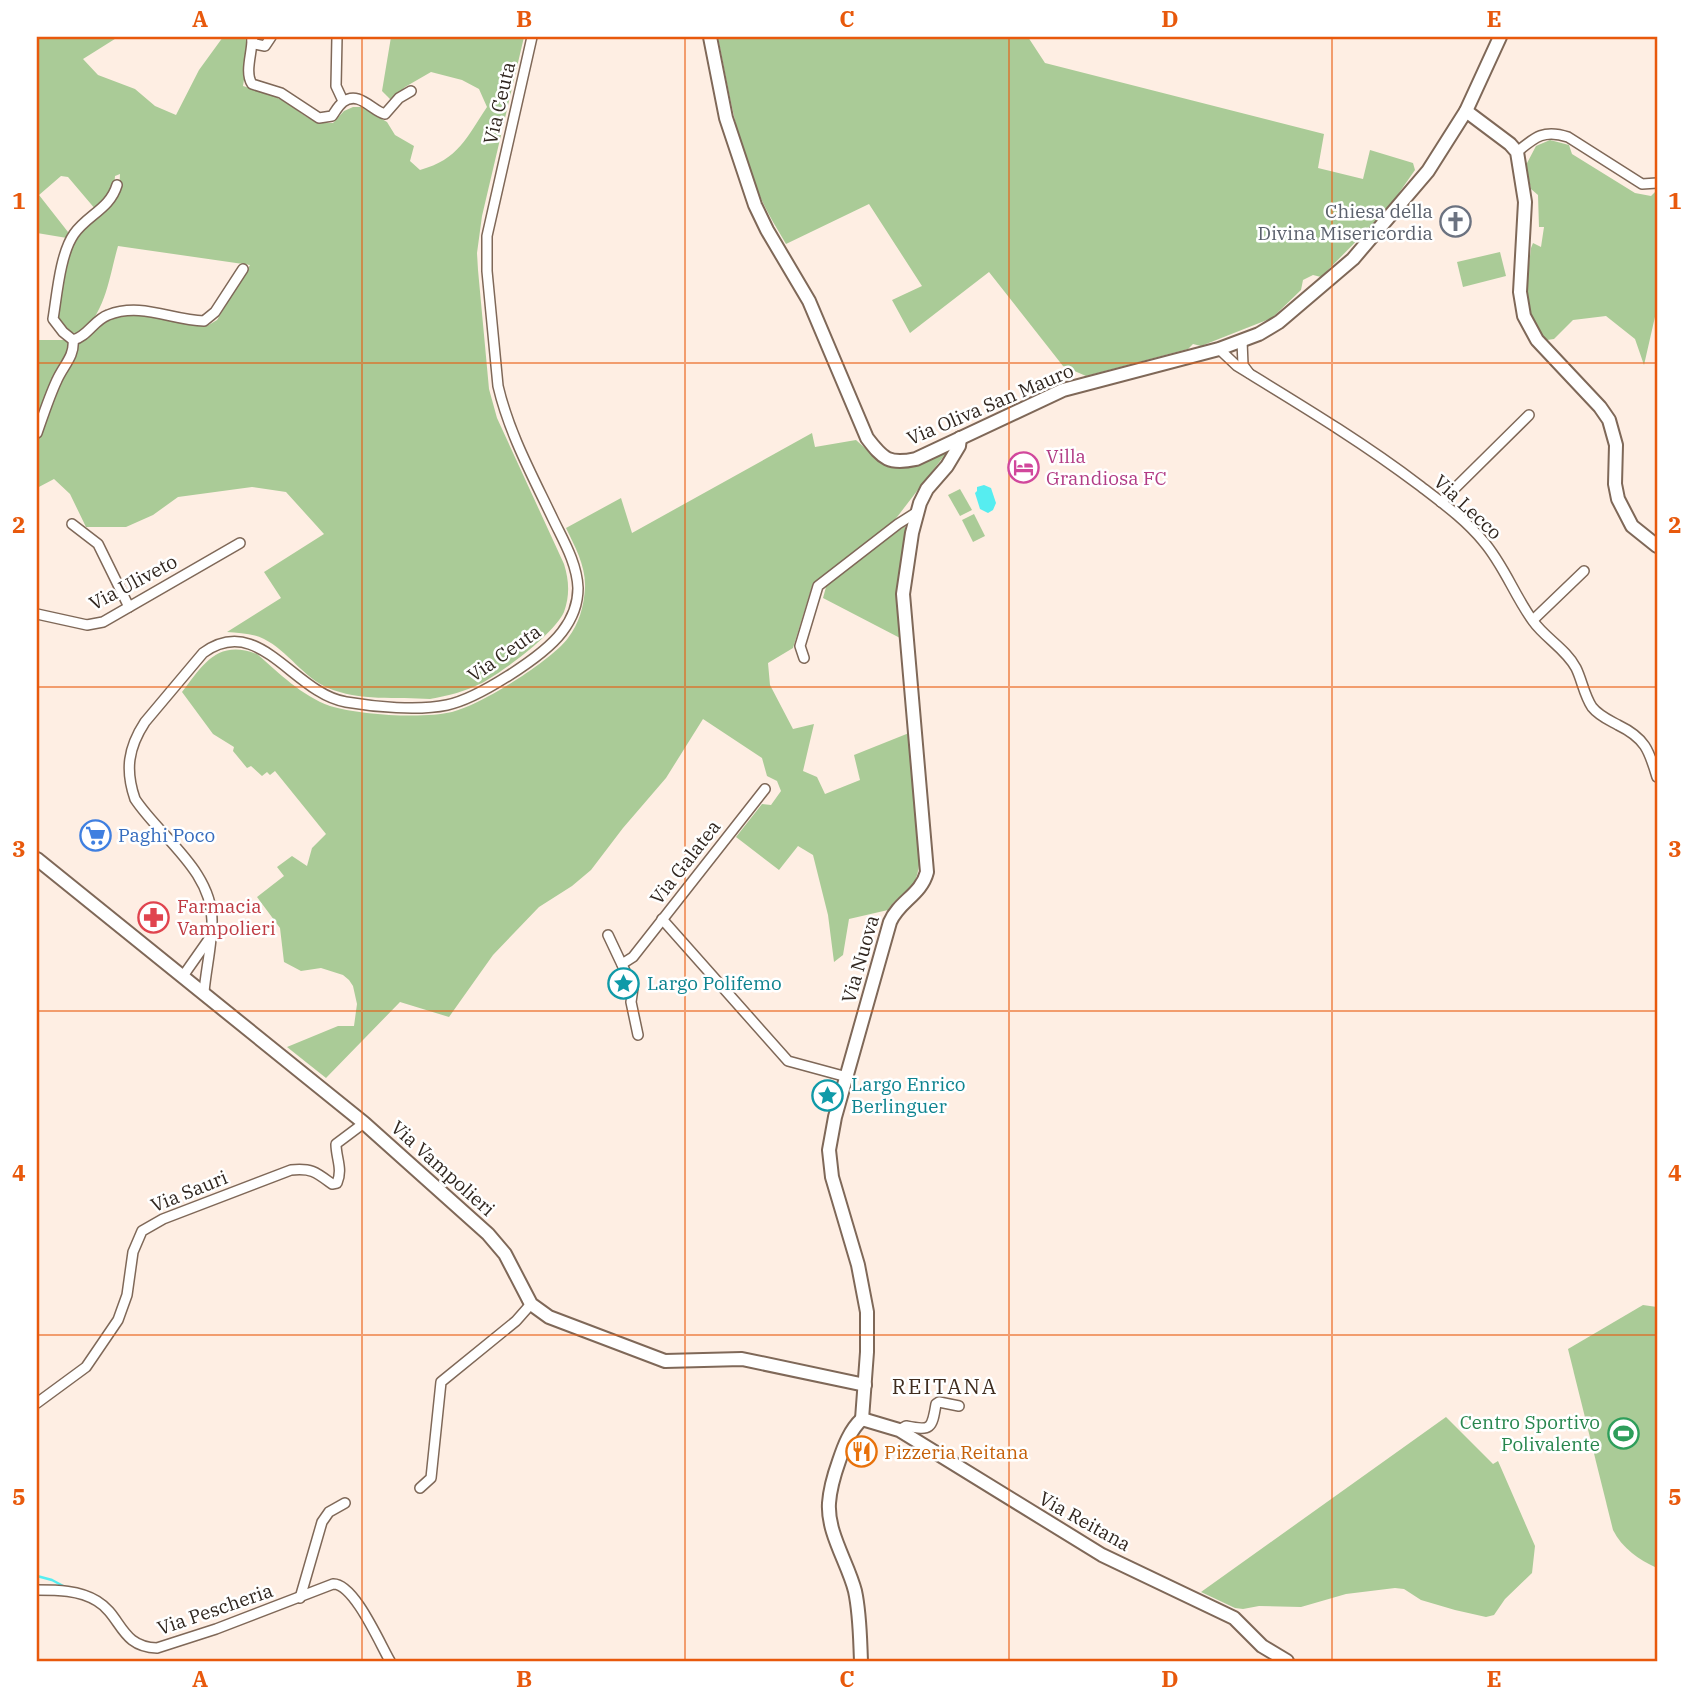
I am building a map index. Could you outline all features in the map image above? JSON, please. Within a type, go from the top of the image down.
[{"type":"street","points":[[250,67],[271,37]]},
{"type":"street","points":[[337,37],[335,86],[343,102]]},
{"type":"street","name":"Via Ceuta","points":[[204,992],[211,911],[199,876],[141,808],[130,785],[128,759],[136,735],[203,653],[226,641],[248,642],[260,647],[304,683],[332,698],[361,704],[437,707],[463,701],[492,687],[550,645],[561,634],[574,611],[578,587],[572,561],[510,428],[502,402],[498,386],[487,271],[486,245],[490,217],[532,37]]},
{"type":"street","name":"Via Oliva San Mauro","points":[[710,37],[726,118],[755,205],[809,301],[867,438],[886,459],[904,461],[916,459],[1063,390],[1219,349],[1259,334],[1279,322],[1353,259],[1428,171],[1466,111],[1500,37]]},
{"type":"street","points":[[252,38],[260,46],[265,46]]},
{"type":"street","points":[[252,38],[249,79],[252,84],[281,93],[319,118],[332,116],[343,102],[359,100],[380,114],[385,114],[399,98],[411,91]]},
{"type":"street","points":[[1466,111],[1517,152],[1525,202],[1520,292],[1524,317],[1537,340],[1609,420],[1616,444],[1615,484],[1618,499],[1632,526],[1657,546]]},
{"type":"street","points":[[1517,152],[1535,138],[1555,132],[1568,136],[1642,184],[1657,183]]},
{"type":"street","points":[[73,340],[53,319],[69,244],[78,229],[111,200],[117,185]]},
{"type":"street","points":[[73,340],[79,338],[99,319],[126,310],[149,310],[204,321],[215,312],[243,269]]},
{"type":"street","points":[[37,433],[57,380],[71,357],[73,340]]},
{"type":"street","points":[[1242,341],[1243,365],[1250,374]]},
{"type":"street","name":"Via Lecco","points":[[1219,349],[1224,356],[1250,374],[1376,452],[1441,502],[1481,538],[1499,560],[1512,589],[1542,633],[1569,657],[1591,706],[1599,714],[1631,731],[1643,742],[1657,777]]},
{"type":"street","points":[[1441,502],[1529,415]]},
{"type":"street","name":"Via Nuova","points":[[862,1419],[867,1352],[865,1302],[829,1158],[835,1117],[890,922],[894,912],[920,889],[927,872],[903,594],[917,512],[927,489],[947,466],[960,438]]},
{"type":"street","points":[[804,658],[800,646],[818,586],[917,512]]},
{"type":"street","points":[[72,524],[98,544],[129,607]]},
{"type":"street","name":"Via Uliveto","points":[[37,614],[87,625],[103,622],[240,543]]},
{"type":"street","points":[[1533,620],[1584,571]]},
{"type":"street","name":"Via Galatea","points":[[622,964],[633,957],[765,789]]},
{"type":"street","name":"Via Vampolieri","points":[[37,859],[364,1123],[498,1246],[510,1262],[531,1304]]},
{"type":"street","points":[[662,919],[788,1061],[846,1077]]},
{"type":"street","points":[[608,935],[633,988],[631,1002],[638,1035]]},
{"type":"street","points":[[183,976],[210,938]]},
{"type":"street","name":"Via Sauri","points":[[37,1403],[86,1367],[118,1320],[127,1295],[132,1252],[137,1239],[147,1227],[291,1170],[310,1170],[322,1174],[332,1184],[337,1183],[340,1164],[337,1144],[364,1123]]},
{"type":"street","points":[[420,1488],[431,1478],[441,1382],[516,1321],[531,1304],[549,1317],[665,1361],[742,1359],[865,1385]]},
{"type":"street","points":[[900,1430],[906,1426],[928,1428],[933,1422],[936,1404],[939,1402],[959,1406]]},
{"type":"street","points":[[862,1419],[842,1453],[833,1478],[829,1503],[833,1528],[855,1591],[862,1661]]},
{"type":"street","name":"Via Reitana","points":[[862,1419],[900,1430],[1102,1555],[1234,1618],[1262,1646],[1287,1661]]},
{"type":"street","name":"Via Pescheria","points":[[300,1598],[322,1522],[328,1512],[345,1503]]},
{"type":"street","name":"Via Pescheria","points":[[37,1590],[66,1590],[98,1601],[130,1639],[147,1647],[157,1648],[216,1629],[333,1584],[340,1584],[348,1590],[360,1608],[390,1661]]},
{"type":"green space","points":[[37,37],[118,37],[83,59],[98,75],[135,89],[155,106],[176,115],[199,70],[223,37],[246,37],[249,47],[243,86],[277,98],[305,116],[324,123],[333,123],[344,111],[353,107],[362,107],[387,122],[395,135],[414,146],[410,161],[420,170],[444,160],[453,153],[467,138],[487,107],[479,89],[462,80],[431,72],[405,87],[392,101],[382,91],[391,37],[524,37],[482,216],[477,253],[478,270],[489,389],[497,418],[564,564],[568,588],[566,606],[559,621],[515,661],[476,686],[430,699],[365,697],[328,688],[264,639],[250,634],[227,632],[281,598],[264,572],[324,534],[286,492],[252,487],[178,497],[153,515],[126,527],[86,527],[70,494],[54,479],[37,488],[37,440],[60,379],[80,342],[110,319],[130,315],[152,316],[207,326],[217,320],[250,265],[118,246],[105,294],[95,316],[79,334],[66,331],[56,320],[71,243],[113,204],[119,192],[120,174],[115,176],[114,189],[96,210],[68,177],[61,176],[39,195],[68,232],[67,238],[37,233]]},
{"type":"green space","points":[[718,37],[1028,37],[1045,63],[1324,134],[1318,168],[1363,179],[1370,150],[1413,163],[1415,170],[1387,210],[1321,277],[1313,275],[1303,280],[1301,290],[1272,318],[1201,346],[1193,344],[1188,349],[1086,376],[1063,366],[989,272],[910,333],[892,300],[922,286],[869,204],[786,244],[752,178],[734,118]]},
{"type":"green space","points":[[1550,140],[1569,145],[1572,154],[1635,193],[1651,196],[1657,190],[1657,308],[1644,365],[1635,339],[1606,316],[1573,320],[1554,339],[1547,340],[1532,319],[1527,297],[1531,248],[1533,243],[1541,247],[1544,227],[1539,227],[1538,195],[1531,189],[1526,165],[1536,146]]},
{"type":"green space","points":[[1500,252],[1506,276],[1463,287],[1457,262]]},
{"type":"green space","points":[[37,340],[67,340],[71,345],[37,426]]},
{"type":"green space","points":[[812,433],[815,447],[856,440],[877,459],[891,466],[909,466],[947,452],[882,533],[813,583],[793,648],[768,663],[770,685],[793,729],[814,724],[803,771],[817,777],[825,794],[860,780],[854,755],[909,733],[920,849],[916,878],[911,888],[888,910],[849,919],[843,955],[834,962],[828,915],[813,855],[798,846],[779,870],[736,837],[762,804],[771,805],[781,791],[777,781],[767,776],[762,758],[703,719],[666,778],[591,870],[539,907],[493,955],[449,1017],[400,1002],[326,1078],[287,1047],[338,1026],[354,1026],[357,1004],[349,980],[343,975],[321,968],[301,971],[284,962],[280,928],[257,897],[284,876],[277,867],[292,856],[307,866],[312,848],[326,834],[275,771],[262,776],[251,766],[247,768],[233,751],[234,747],[213,734],[182,692],[204,664],[221,652],[231,650],[257,654],[300,690],[320,702],[357,712],[408,716],[440,714],[465,708],[497,692],[531,670],[559,647],[575,627],[583,601],[585,580],[579,557],[566,528],[621,498],[632,533]]},
{"type":"green space","points":[[960,489],[972,510],[960,516],[948,495]]},
{"type":"green space","points":[[974,514],[985,536],[973,542],[962,520]]},
{"type":"green space","points":[[905,526],[906,557],[900,575],[900,638],[823,598],[826,587],[832,580]]},
{"type":"green space","name":"Centro Sportivo Polivalente","points":[[1643,1305],[1657,1307],[1657,1568],[1632,1553],[1613,1530],[1568,1349]]},
{"type":"green space","points":[[1446,1417],[1493,1464],[1498,1461],[1535,1546],[1532,1573],[1505,1599],[1494,1615],[1486,1617],[1455,1610],[1421,1600],[1404,1589],[1395,1588],[1346,1594],[1301,1607],[1259,1606],[1243,1609],[1201,1592]]},
{"type":"water","points":[[984,485],[991,488],[996,503],[988,513],[980,509],[975,493],[977,487]]},
{"type":"waterway","points":[[37,1576],[65,1587]]},
{"type":"place","name":"Chiesa della Divina Misericordia","points":[[1456,222]]},
{"type":"place","name":"Villa Grandiosa FC","points":[[1023,467]]},
{"type":"place","name":"Paghi Poco","points":[[95,835]]},
{"type":"place","name":"Farmacia Vampolieri","points":[[154,917]]},
{"type":"place","name":"Largo Polifemo","points":[[624,983]]},
{"type":"place","name":"Largo Enrico Berlinguer","points":[[828,1095]]},
{"type":"place","name":"Centro Sportivo Polivalente","points":[[1623,1433]]},
{"type":"place","name":"Pizzeria Reitana","points":[[861,1452]]},
{"type":"district","name":"REITANA","points":[[945,1387]]}]
